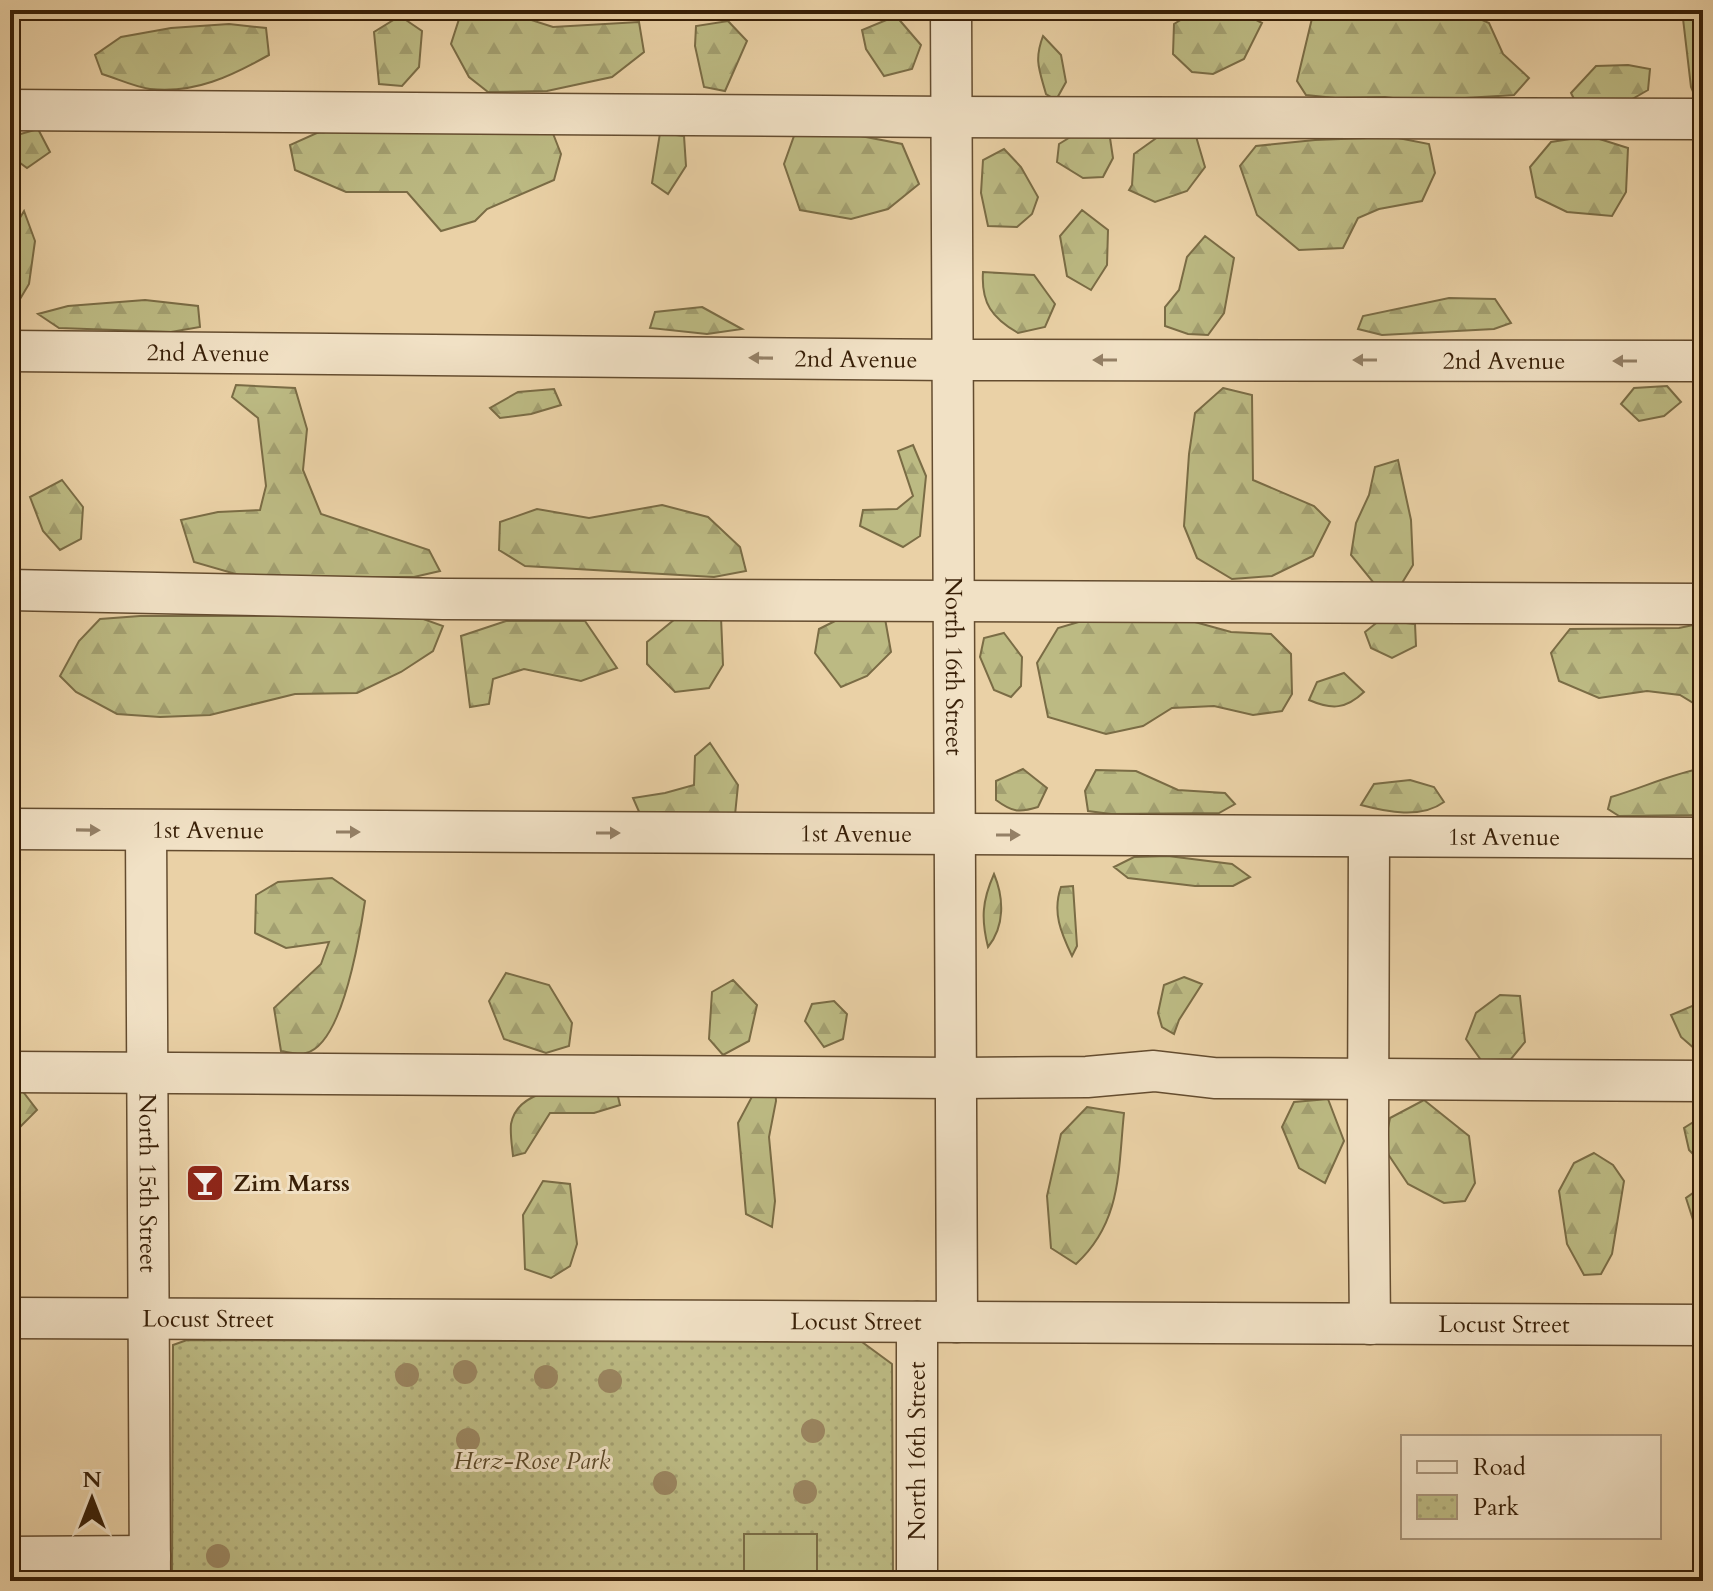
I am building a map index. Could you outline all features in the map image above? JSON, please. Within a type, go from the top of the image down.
[{"type":"street","name":"North 16th Street","points":[[951,10],[957,1322]]},
{"type":"street","points":[[10,110],[1703,119]]},
{"type":"street","name":"2nd Avenue","points":[[10,351],[952,360],[1703,361]]},
{"type":"street","points":[[10,590],[443,599],[1703,604]]},
{"type":"street","name":"1st Avenue","points":[[10,829],[1703,838]]},
{"type":"street","name":"North 15th Street","points":[[146,831],[150,1568]]},
{"type":"street","points":[[1369,837],[1370,1324]]},
{"type":"street","points":[[10,1072],[956,1078],[1087,1077],[1154,1071],[1214,1078],[1703,1081]]},
{"type":"street","name":"Locust Street","points":[[10,1318],[1703,1325]]},
{"type":"street","name":"North 16th Street","points":[[917,1322],[917,1581]]},
{"type":"street","points":[[10,1557],[150,1568]]},
{"type":"green space","points":[[500,10],[553,27],[639,22],[644,52],[612,77],[547,91],[488,92],[469,77],[451,44],[461,13]]},
{"type":"green space","points":[[1197,10],[1238,10],[1262,23],[1244,59],[1213,74],[1192,72],[1173,54],[1174,24]]},
{"type":"green space","points":[[1314,10],[1462,11],[1489,23],[1503,54],[1529,78],[1514,95],[1416,101],[1306,95],[1297,81]]},
{"type":"green space","points":[[1682,10],[1703,10],[1703,102],[1698,103],[1691,87]]},
{"type":"green space","points":[[400,16],[422,31],[419,67],[402,86],[379,84],[374,32]]},
{"type":"green space","points":[[896,16],[921,45],[912,69],[884,76],[866,49],[862,30]]},
{"type":"green space","points":[[728,21],[747,41],[725,91],[704,87],[695,46],[696,26]]},
{"type":"green space","points":[[229,24],[266,28],[269,55],[241,70],[197,86],[166,90],[138,87],[102,74],[95,55],[121,37],[171,28]]},
{"type":"green space","points":[[1043,36],[1061,55],[1066,82],[1056,100],[1046,94],[1040,71],[1038,58]]},
{"type":"green space","points":[[1628,65],[1650,69],[1648,90],[1627,102],[1576,103],[1571,93],[1596,66]]},
{"type":"green space","points":[[38,129],[50,152],[27,168],[12,157],[17,135]]},
{"type":"green space","points":[[552,131],[561,154],[554,180],[487,209],[475,221],[441,231],[407,192],[346,192],[295,170],[290,145],[319,132]]},
{"type":"green space","points":[[840,132],[902,144],[919,184],[888,209],[851,219],[800,210],[784,164],[794,136]]},
{"type":"green space","points":[[660,133],[684,136],[686,166],[668,194],[652,183]]},
{"type":"green space","points":[[1077,133],[1110,138],[1113,158],[1103,177],[1083,178],[1057,162],[1059,144]]},
{"type":"green space","points":[[1195,133],[1205,167],[1187,191],[1155,202],[1129,190],[1134,154],[1162,134]]},
{"type":"green space","points":[[1590,136],[1628,148],[1626,192],[1612,216],[1567,212],[1536,197],[1530,167],[1551,142]]},
{"type":"green space","points":[[1393,137],[1429,144],[1435,173],[1422,201],[1379,209],[1358,218],[1343,248],[1299,250],[1257,215],[1240,166],[1256,146]]},
{"type":"green space","points":[[1004,149],[1021,167],[1038,197],[1032,214],[1017,227],[988,226],[981,193],[983,160]]},
{"type":"green space","points":[[1082,210],[1108,230],[1107,265],[1091,290],[1067,276],[1060,236]]},
{"type":"green space","points":[[24,211],[35,241],[29,284],[20,299],[11,289],[12,259],[16,229]]},
{"type":"green space","points":[[1205,236],[1234,258],[1224,313],[1208,335],[1188,334],[1165,326],[1165,307],[1179,290],[1187,257]]},
{"type":"green space","points":[[983,272],[1034,275],[1055,304],[1045,327],[1018,333],[1001,322],[986,301]]},
{"type":"green space","points":[[1449,298],[1495,299],[1511,323],[1494,329],[1382,335],[1358,329],[1363,316]]},
{"type":"green space","points":[[145,300],[198,306],[200,327],[171,332],[59,328],[38,314],[68,306]]},
{"type":"green space","points":[[702,307],[742,329],[707,334],[650,328],[655,312]]},
{"type":"green space","points":[[236,385],[295,388],[307,429],[303,470],[321,514],[429,550],[440,571],[414,577],[246,577],[194,562],[181,520],[218,512],[260,510],[266,486],[258,418],[232,397]]},
{"type":"green space","points":[[1667,386],[1681,402],[1664,416],[1639,421],[1621,404],[1634,388]]},
{"type":"green space","points":[[1223,388],[1252,395],[1253,480],[1314,506],[1330,522],[1313,556],[1272,576],[1232,579],[1197,558],[1184,526],[1195,413]]},
{"type":"green space","points":[[554,389],[561,405],[531,414],[500,418],[490,408],[518,392]]},
{"type":"green space","points":[[913,445],[926,476],[920,536],[903,547],[860,526],[863,510],[897,509],[913,496],[898,451]]},
{"type":"green space","points":[[1398,460],[1411,520],[1413,565],[1402,583],[1377,587],[1351,555],[1356,523],[1369,495],[1375,467]]},
{"type":"green space","points":[[62,480],[83,507],[81,539],[60,550],[43,531],[30,497]]},
{"type":"green space","points":[[662,505],[708,517],[740,547],[746,571],[714,577],[525,566],[499,550],[500,522],[537,509],[589,518]]},
{"type":"green space","points":[[851,613],[884,613],[891,652],[867,676],[841,687],[815,653],[819,629]]},
{"type":"green space","points":[[140,616],[415,616],[443,626],[433,651],[401,672],[357,693],[295,694],[210,715],[160,717],[117,714],[76,692],[60,676],[79,641],[100,619]]},
{"type":"green space","points":[[721,617],[723,665],[709,688],[675,692],[647,664],[647,642],[675,619]]},
{"type":"green space","points":[[1184,619],[1231,632],[1271,634],[1291,654],[1292,694],[1282,711],[1253,715],[1214,706],[1172,708],[1143,726],[1106,734],[1048,717],[1037,663],[1058,628],[1082,621]]},
{"type":"green space","points":[[1380,620],[1415,624],[1416,646],[1392,658],[1371,648],[1365,632]]},
{"type":"green space","points":[[506,621],[585,621],[617,668],[581,681],[524,669],[493,679],[489,704],[470,707],[461,636]]},
{"type":"green space","points":[[1703,623],[1703,709],[1680,695],[1647,691],[1599,698],[1559,681],[1551,653],[1570,629],[1679,628]]},
{"type":"green space","points":[[1004,633],[1022,657],[1021,686],[1011,697],[994,690],[980,657],[984,638]]},
{"type":"green space","points":[[1344,673],[1364,692],[1357,698],[1338,706],[1309,700],[1317,682]]},
{"type":"green space","points":[[710,743],[738,785],[735,815],[640,814],[633,798],[694,785],[695,756]]},
{"type":"green space","points":[[1703,768],[1703,815],[1619,816],[1608,809],[1611,797]]},
{"type":"green space","points":[[1023,769],[1047,788],[1038,807],[1016,810],[996,800],[996,781]]},
{"type":"green space","points":[[1096,770],[1136,771],[1178,790],[1225,793],[1235,804],[1219,813],[1111,814],[1088,811],[1085,791]]},
{"type":"green space","points":[[1410,780],[1434,787],[1444,802],[1425,811],[1414,812],[1393,812],[1361,805],[1374,784]]},
{"type":"green space","points":[[1168,856],[1232,864],[1250,877],[1233,886],[1195,886],[1128,878],[1114,867],[1134,857]]},
{"type":"green space","points":[[994,874],[1000,893],[1001,912],[998,930],[988,947],[984,910]]},
{"type":"green space","points":[[332,878],[365,901],[348,986],[340,1010],[319,1045],[303,1054],[281,1051],[274,1008],[321,964],[329,942],[286,948],[255,933],[256,895],[278,882]]},
{"type":"green space","points":[[1073,886],[1077,946],[1072,956],[1061,931],[1057,905],[1061,887]]},
{"type":"green space","points":[[506,973],[549,985],[572,1023],[569,1046],[546,1053],[504,1039],[489,1001]]},
{"type":"green space","points":[[1184,977],[1202,984],[1179,1020],[1174,1034],[1162,1027],[1158,1013],[1164,985]]},
{"type":"green space","points":[[733,980],[757,1005],[749,1041],[723,1055],[709,1039],[712,992]]},
{"type":"green space","points":[[1500,995],[1520,996],[1525,1042],[1511,1059],[1481,1060],[1466,1039],[1476,1013]]},
{"type":"green space","points":[[834,1001],[847,1014],[843,1039],[824,1047],[805,1021],[812,1004]]},
{"type":"green space","points":[[1692,1006],[1703,1012],[1703,1046],[1695,1049],[1681,1037],[1671,1015]]},
{"type":"green space","points":[[10,1080],[14,1080],[37,1110],[15,1132],[10,1133]]},
{"type":"green space","points":[[775,1084],[776,1101],[769,1137],[775,1201],[772,1227],[746,1214],[738,1123],[756,1089]]},
{"type":"green space","points":[[616,1088],[620,1105],[594,1113],[550,1113],[525,1153],[513,1156],[511,1124],[516,1110],[526,1101],[554,1091]]},
{"type":"green space","points":[[1328,1099],[1344,1141],[1325,1183],[1299,1168],[1282,1127],[1294,1102]]},
{"type":"green space","points":[[1424,1100],[1469,1136],[1475,1183],[1465,1201],[1444,1203],[1408,1184],[1384,1148],[1390,1118]]},
{"type":"green space","points":[[1087,1107],[1124,1113],[1118,1175],[1110,1213],[1091,1248],[1076,1264],[1051,1248],[1047,1196],[1061,1134]]},
{"type":"green space","points":[[1703,1116],[1703,1164],[1689,1150],[1684,1128]]},
{"type":"green space","points":[[1594,1153],[1613,1165],[1624,1181],[1612,1254],[1601,1274],[1584,1275],[1567,1244],[1559,1191],[1574,1163]]},
{"type":"green space","points":[[543,1181],[570,1184],[577,1244],[570,1266],[551,1278],[525,1269],[523,1215]]},
{"type":"green space","points":[[1703,1186],[1703,1269],[1686,1198]]},
{"type":"green space","name":"Herz-Rose Park","points":[[187,1340],[862,1342],[892,1364],[893,1581],[172,1581],[173,1345]]},
{"type":"green space","points":[[744,1534],[817,1534],[817,1581],[744,1581]]},
{"type":"place","name":"Zim Marss","points":[[205,1183]]}]
